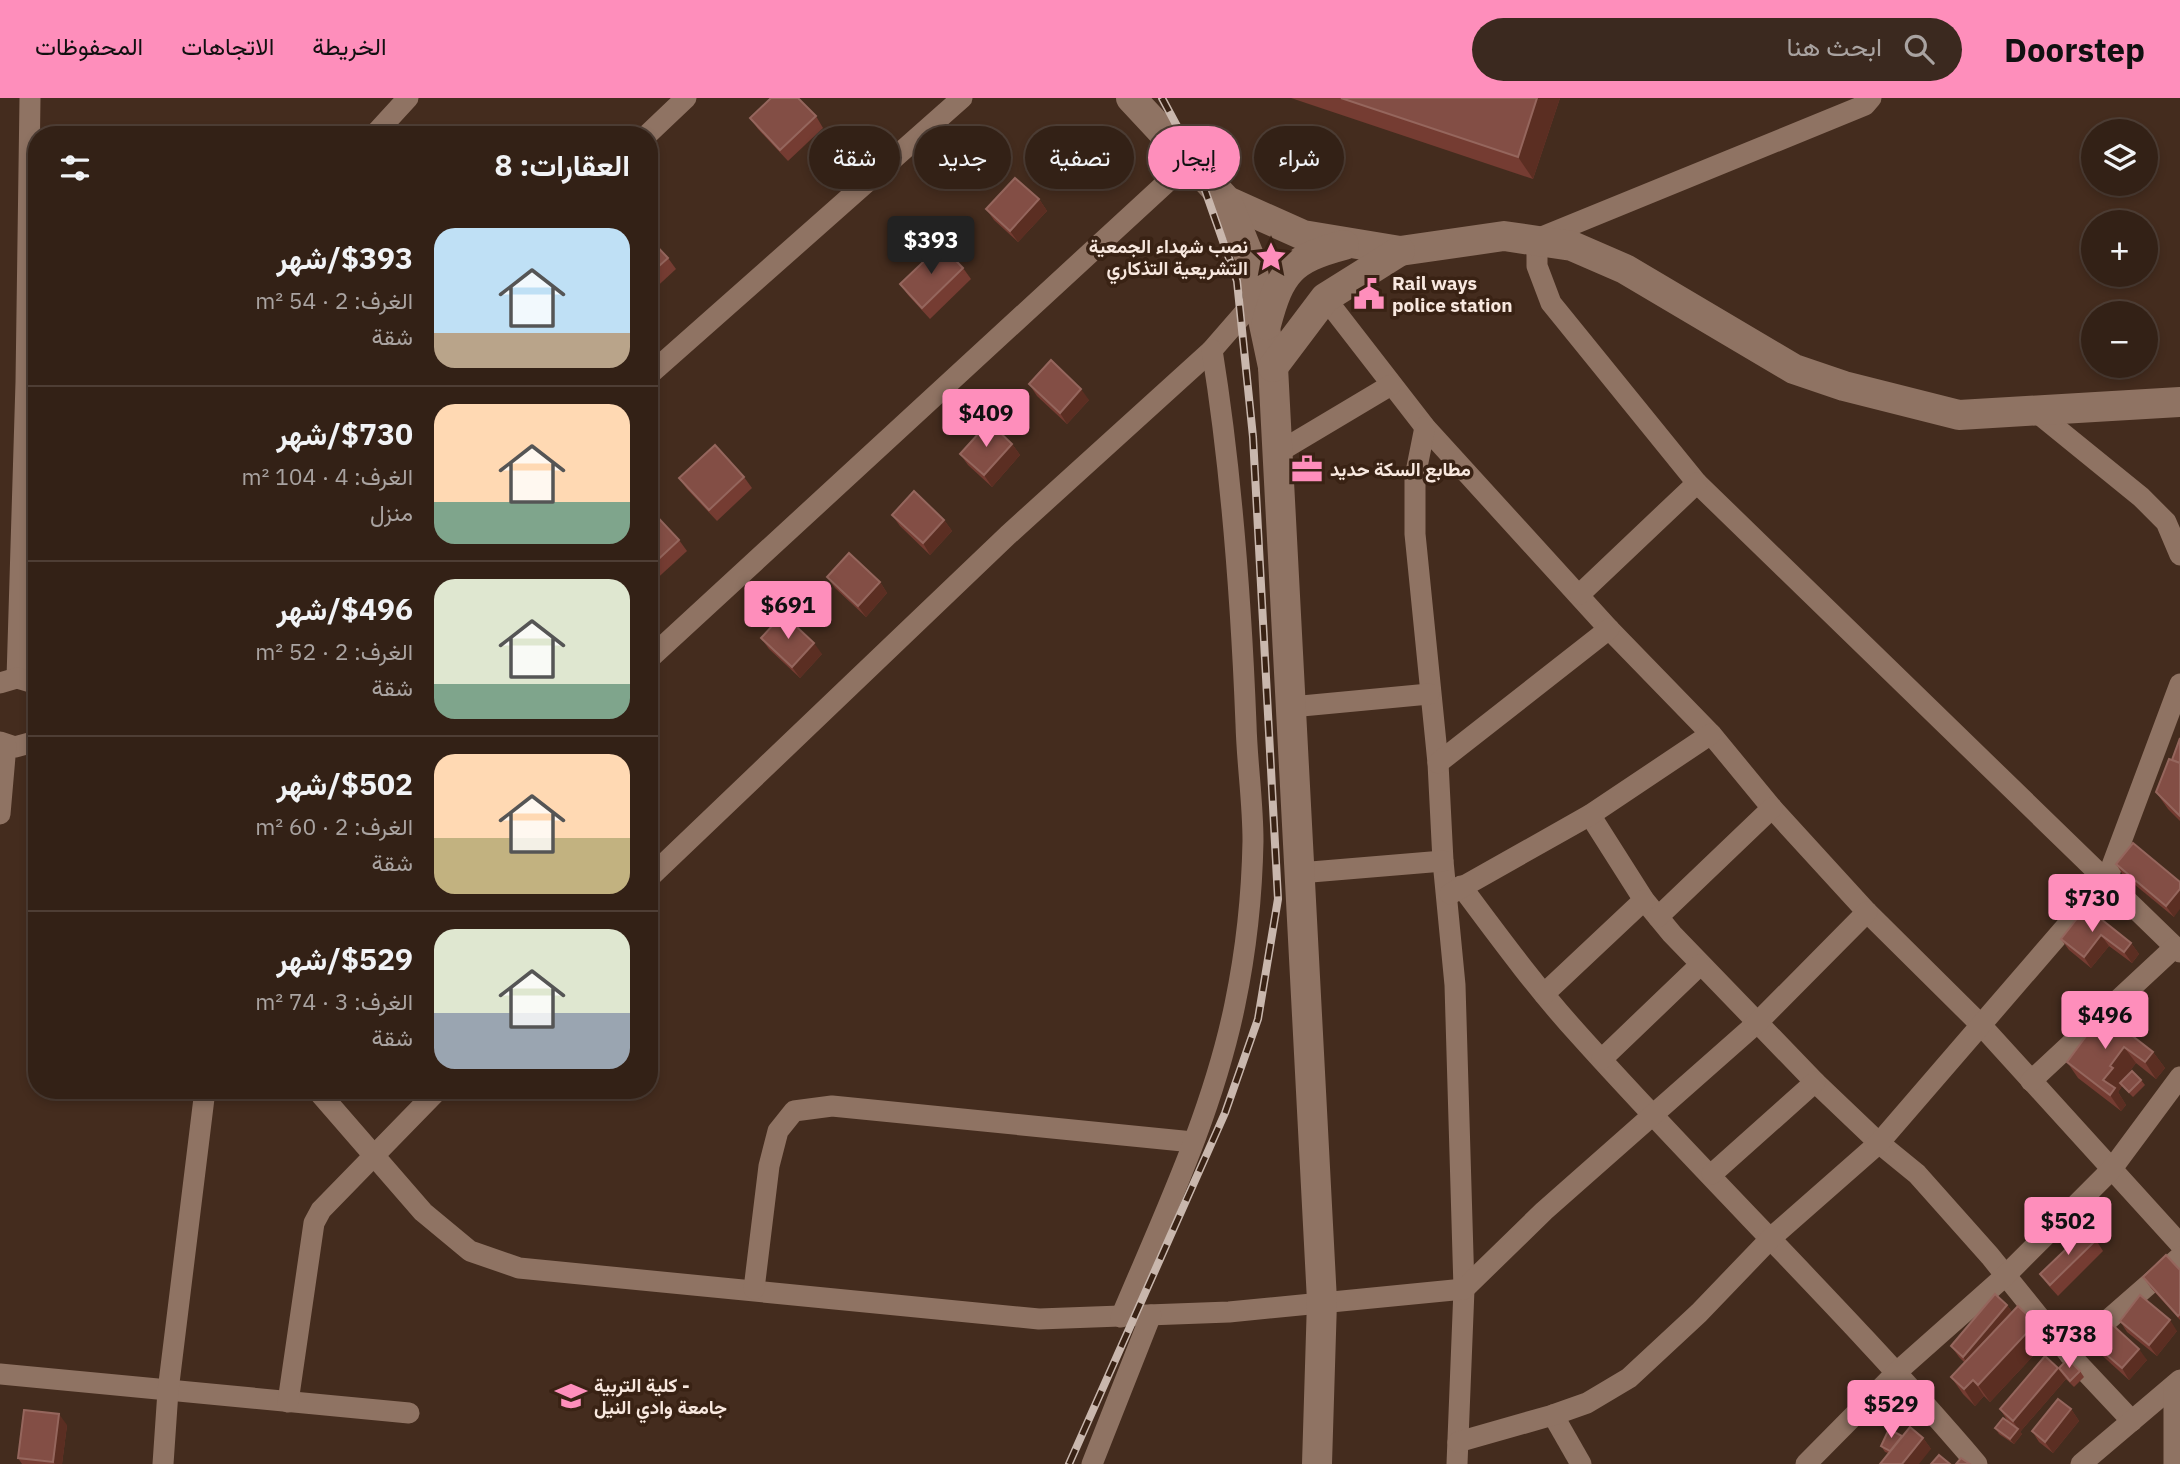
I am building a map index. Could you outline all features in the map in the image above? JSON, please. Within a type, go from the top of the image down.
[{"type":"street","points":[[30,98],[30,126]]},
{"type":"street","points":[[382,126],[408,98]]},
{"type":"street","points":[[656,126],[686,98]]},
{"type":"street","points":[[658,367],[962,98]]},
{"type":"street","points":[[1131,98],[1157,126]]},
{"type":"street","points":[[1537,239],[1864,105],[1871,98]]},
{"type":"street","points":[[658,651],[1160,189]]},
{"type":"street","points":[[1216,189],[1227,201],[1250,258],[1273,367],[1322,1301],[1317,1464]]},
{"type":"street","points":[[1227,201],[1303,235],[1400,251],[1504,236],[1572,246],[1625,270],[1794,369],[1844,386],[1959,415],[2180,402]]},
{"type":"street","points":[[1537,239],[1537,266],[1552,303],[1697,483],[2177,950],[2031,1082]]},
{"type":"street","points":[[1266,326],[1274,294],[1297,262],[1348,244]]},
{"type":"street","points":[[1273,367],[1325,298],[1400,251]]},
{"type":"street","points":[[658,869],[1007,535],[1212,350],[1259,296]]},
{"type":"street","points":[[1325,298],[1425,427],[1580,594],[1609,629],[1711,734],[1772,808],[1867,912],[1980,1024],[2111,1170],[2172,1221],[2180,1244]]},
{"type":"street","points":[[1121,1317],[1193,1142],[1216,1078],[1235,1004],[1247,922],[1253,839],[1233,495],[1212,350]]},
{"type":"street","points":[[1277,453],[1391,385]]},
{"type":"street","points":[[2035,411],[2141,497],[2166,522],[2180,555]]},
{"type":"street","points":[[1425,427],[1415,477],[1415,534],[1438,763],[1443,861],[1454,891],[1464,1289],[1457,1464]]},
{"type":"street","points":[[18,682],[28,467]]},
{"type":"street","points":[[1580,594],[1697,483]]},
{"type":"street","points":[[1438,763],[1609,629]]},
{"type":"street","points":[[1458,1442],[1553,1416],[1587,1403],[1629,1378],[1699,1313],[1772,1237],[1878,1143],[2107,879],[2180,684]]},
{"type":"street","points":[[1291,708],[1429,694]]},
{"type":"street","points":[[1454,891],[1590,815],[1711,734]]},
{"type":"street","points":[[0,814],[3,743],[24,747],[28,745]]},
{"type":"street","points":[[1658,917],[1772,808]]},
{"type":"street","points":[[1590,815],[1644,900],[1700,965],[1878,1143],[1917,1174],[1990,1256],[2004,1277],[2069,1354],[2132,1421]]},
{"type":"street","points":[[1300,873],[1443,861]]},
{"type":"street","points":[[1454,891],[1602,1059],[1898,1371],[1978,1464]]},
{"type":"street","points":[[1544,994],[1644,900]]},
{"type":"street","points":[[325,1099],[424,1212],[470,1251],[519,1268],[1039,1319],[1229,1312],[1464,1289],[1544,1211],[1757,1023],[1867,912]]},
{"type":"street","points":[[1602,1059],[1700,965]]},
{"type":"street","points":[[1806,1464],[1898,1371],[2004,1277],[2111,1170],[2180,1077]]},
{"type":"street","points":[[1712,1174],[1815,1082]]},
{"type":"street","points":[[163,1464],[168,1391],[204,1099]]},
{"type":"street","points":[[288,1402],[314,1223],[321,1210],[429,1099]]},
{"type":"street","points":[[754,1289],[769,1166],[778,1131],[794,1111],[832,1106],[1193,1142]]},
{"type":"street","points":[[2069,1354],[2180,1257]]},
{"type":"street","points":[[1092,1464],[1151,1315]]},
{"type":"street","points":[[0,1374],[410,1412]]},
{"type":"street","points":[[2081,1464],[2177,1383]]},
{"type":"street","points":[[2174,1464],[2177,1383]]},
{"type":"street","points":[[1553,1416],[1581,1464]]},
{"type":"building","points":[[771,98],[798,98],[816,116],[780,150],[750,118]]},
{"type":"building","points":[[1341,98],[1537,98],[1518,157]]},
{"type":"building","points":[[1015,178],[1039,199],[1010,231],[986,209],[1005,189],[1011,189],[1011,182]]},
{"type":"building","points":[[941,245],[963,268],[922,308],[900,284]]},
{"type":"building","points":[[658,247],[668,258],[658,267]]},
{"type":"building","points":[[1051,360],[1081,389],[1060,413],[1029,384]]},
{"type":"building","points":[[989,422],[1012,444],[984,475],[960,454]]},
{"type":"building","points":[[715,445],[744,477],[709,510],[679,478]]},
{"type":"building","points":[[914,491],[944,520],[923,543],[892,515]]},
{"type":"building","points":[[658,518],[679,540],[658,560]]},
{"type":"building","points":[[849,553],[880,582],[858,606],[827,577]]},
{"type":"building","points":[[783,614],[814,643],[792,667],[761,638]]},
{"type":"building","points":[[2180,738],[2180,763],[2172,760]]},
{"type":"building","points":[[2169,759],[2180,763],[2180,816],[2156,792]]},
{"type":"building","points":[[2133,843],[2180,882],[2180,889],[2166,906],[2116,864]]},
{"type":"building","points":[[2086,907],[2131,943],[2124,952],[2101,935],[2084,957],[2061,939]]},
{"type":"building","points":[[2103,1013],[2153,1052],[2145,1062],[2124,1047],[2103,1080],[2115,1088],[2110,1095],[2067,1062]]},
{"type":"building","points":[[2132,1071],[2141,1080],[2129,1092],[2120,1083]]},
{"type":"building","points":[[2086,1230],[2096,1240],[2050,1285],[2040,1274]]},
{"type":"building","points":[[2166,1255],[2180,1270],[2178,1316],[2143,1277]]},
{"type":"building","points":[[1995,1294],[2007,1305],[1963,1357],[1951,1346]]},
{"type":"building","points":[[2140,1295],[2170,1320],[2149,1345],[2120,1321]]},
{"type":"building","points":[[2018,1306],[2036,1323],[1978,1385],[1973,1380],[1964,1389],[1951,1377]]},
{"type":"building","points":[[2105,1318],[2139,1349],[2122,1368],[2087,1338]]},
{"type":"building","points":[[2045,1356],[2058,1368],[2013,1421],[2000,1409]]},
{"type":"building","points":[[2068,1359],[2080,1371],[2070,1381],[2059,1368]]},
{"type":"building","points":[[2058,1399],[2071,1409],[2045,1442],[2032,1431]]},
{"type":"building","points":[[24,1410],[59,1414],[53,1462],[18,1458]]},
{"type":"building","points":[[2003,1418],[2018,1429],[2010,1439],[1995,1428]]},
{"type":"building","points":[[1910,1427],[1923,1438],[1902,1464],[1880,1464]]},
{"type":"building","points":[[1889,1429],[1902,1436],[1890,1451],[1881,1446]]},
{"type":"building","points":[[1939,1455],[1950,1464],[1931,1464]]},
{"type":"building","points":[[1961,1458],[1970,1464],[1956,1464]]},
{"type":"railway","points":[[1069,1464],[1225,1113],[1258,1019],[1278,899],[1253,437],[1237,281],[1193,156],[1162,98]]},
{"type":"place","name":"نصب شهداء الجمعية التشريعية التذكاري","points":[[1271,257]]},
{"type":"place","name":"Rail ways police station","points":[[1369,294]]},
{"type":"place","name":"مطابع السكة حديد","points":[[1307,469]]},
{"type":"place","name":"كلية التربية - جامعة وادي النيل","points":[[571,1396]]}]
